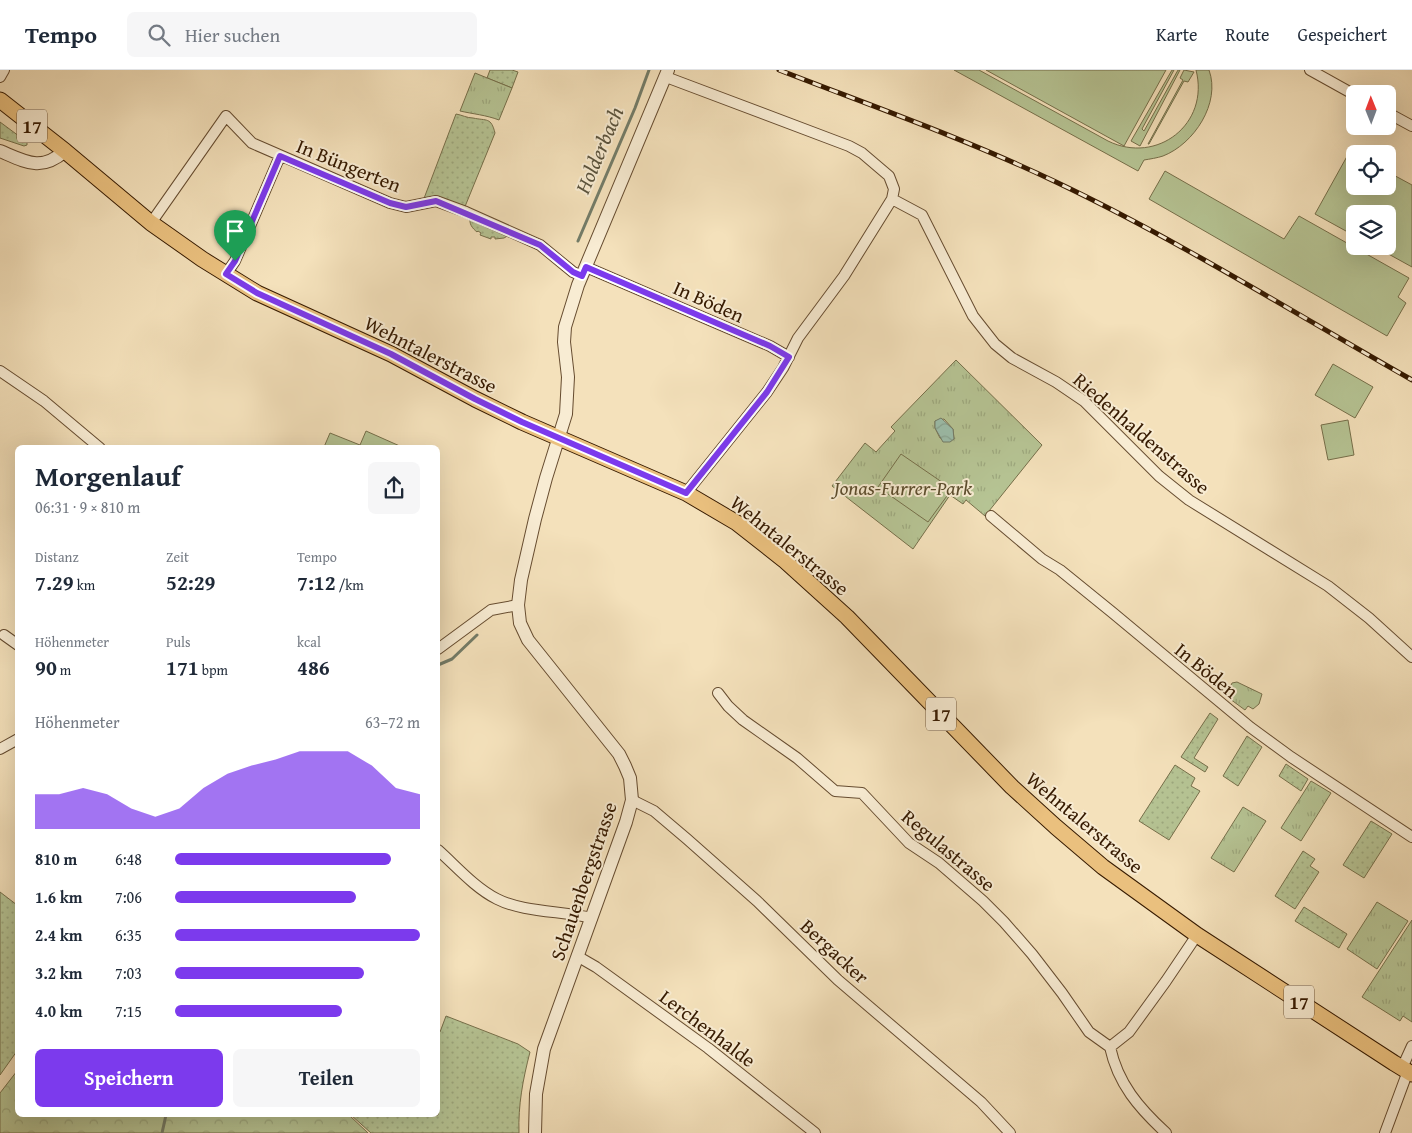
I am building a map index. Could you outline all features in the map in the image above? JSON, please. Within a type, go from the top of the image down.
[{"type":"main road","name":"Wehntalerstrasse","points":[[0,100],[65,151],[151,223],[202,260],[257,293],[391,354],[475,399],[559,439],[686,493],[737,523],[784,560],[847,617],[1012,787],[1103,867],[1197,935],[1407,1071]]},
{"type":"street","points":[[0,77],[4,70]]},
{"type":"street","points":[[1310,70],[1346,90]]},
{"type":"street","points":[[667,73],[862,153],[889,176],[894,189],[892,199],[885,213],[844,276],[798,338],[789,357],[767,392],[686,493]]},
{"type":"street","name":"Schauenbergstrasse","points":[[535,1133],[536,1094],[544,1049],[626,822],[632,800],[630,778],[619,754],[528,640],[520,624],[518,605],[520,580],[531,532],[566,414],[568,377],[564,342],[565,327],[584,271],[667,73]]},
{"type":"street","name":"In Büngerten","points":[[151,223],[226,116],[252,143],[280,156],[390,203],[406,207],[436,201],[540,245],[573,272],[584,271]]},
{"type":"street","points":[[1396,118],[1412,126]]},
{"type":"street","points":[[0,151],[27,162],[38,164],[55,160],[65,151]]},
{"type":"street","points":[[226,274],[235,261],[280,156]]},
{"type":"street","name":"Riedenhaldenstrasse","points":[[892,199],[922,215],[973,316],[995,344],[1012,358],[1056,382],[1084,401],[1159,476],[1189,500],[1328,586],[1362,612],[1412,657]]},
{"type":"street","name":"In Böden","points":[[584,271],[770,346],[789,357]]},
{"type":"street","points":[[0,371],[44,401],[96,445]]},
{"type":"street","name":"In Böden","points":[[991,516],[1042,559],[1060,570],[1250,727],[1291,757],[1412,837]]},
{"type":"street","points":[[440,648],[491,610],[518,605]]},
{"type":"street","points":[[4,635],[15,643]]},
{"type":"street","name":"Regulastrasse","points":[[718,692],[728,706],[743,720],[797,758],[835,791],[862,793],[908,843],[939,863],[983,901],[1032,954],[1089,1032],[1110,1047]]},
{"type":"street","points":[[0,749],[15,741]]},
{"type":"street","name":"Bergacker","points":[[632,800],[654,811],[687,839],[757,901],[838,980],[981,1102],[1010,1133]]},
{"type":"street","points":[[440,852],[477,886],[496,899],[513,905],[571,913],[592,918]]},
{"type":"street","points":[[1166,1133],[1141,1108],[1124,1084],[1114,1066],[1110,1047],[1129,1032],[1197,935]]},
{"type":"street","name":"Lerchenhalde","points":[[577,956],[596,967],[708,1048],[815,1133]]},
{"type":"street","points":[[1385,1133],[1407,1071],[1412,1046]]},
{"type":"green space","points":[[490,70],[512,70],[518,72],[512,88],[487,78]]},
{"type":"green space","points":[[954,70],[979,70],[1108,141],[1126,147],[1144,148],[1161,143],[1176,135],[1187,123],[1195,107],[1198,90],[1196,70],[1209,70],[1212,83],[1208,109],[1194,132],[1174,150],[1163,156],[1144,160],[1138,171]]},
{"type":"green space","points":[[986,70],[1166,70],[1124,146]]},
{"type":"green space","points":[[1172,70],[1174,70],[1142,129],[1144,131],[1178,70],[1180,70],[1140,146],[1131,141]]},
{"type":"green space","points":[[1184,70],[1194,72],[1188,82],[1184,81],[1148,144],[1183,80],[1180,78]]},
{"type":"green space","points":[[475,73],[512,88],[499,120],[460,111]]},
{"type":"green space","points":[[456,114],[488,121],[492,124],[495,133],[464,209],[423,201]]},
{"type":"green space","points":[[0,122],[27,142],[27,145],[24,146],[0,138]]},
{"type":"green space","points":[[1346,158],[1346,195],[1396,195],[1396,176],[1412,185],[1412,267],[1390,255],[1396,255],[1396,205],[1346,205],[1346,231],[1315,214]]},
{"type":"green space","points":[[1165,171],[1284,239],[1299,216],[1346,242],[1346,255],[1368,255],[1409,278],[1398,297],[1406,303],[1387,336],[1149,199]]},
{"type":"green space","points":[[470,217],[509,235],[504,238],[495,239],[495,237],[491,237],[491,239],[480,235],[481,233],[471,226]]},
{"type":"green space","name":"Jonas-Furrer-Park","points":[[956,360],[1042,445],[985,516],[966,500],[963,504],[950,495],[913,549],[832,486],[865,443],[876,452],[895,431],[891,427]],"holes":[[[944,419],[953,429],[954,439],[940,438],[935,428],[935,421]]]},
{"type":"green space","points":[[1333,364],[1373,387],[1355,418],[1315,395]]},
{"type":"green space","points":[[1348,420],[1354,455],[1328,460],[1321,425]]},
{"type":"green space","points":[[366,431],[398,445],[360,445]]},
{"type":"green space","points":[[330,433],[360,445],[325,445]]},
{"type":"green space","points":[[901,454],[952,489],[928,522],[878,487]]},
{"type":"green space","points":[[1237,682],[1262,694],[1259,704],[1253,709],[1248,706],[1245,710],[1226,696],[1232,683]]},
{"type":"green space","points":[[1210,713],[1218,719],[1194,758],[1208,767],[1205,772],[1181,757]]},
{"type":"green space","points":[[1247,736],[1262,747],[1238,786],[1223,776]]},
{"type":"green space","points":[[1286,764],[1308,779],[1301,791],[1279,776]]},
{"type":"green space","points":[[1175,765],[1195,778],[1191,786],[1200,791],[1169,840],[1139,821]]},
{"type":"green space","points":[[1311,781],[1331,793],[1301,841],[1281,828]]},
{"type":"green space","points":[[1243,807],[1266,821],[1234,872],[1211,858]]},
{"type":"green space","points":[[1371,821],[1392,834],[1364,878],[1343,865]]},
{"type":"green space","points":[[1303,851],[1315,859],[1310,866],[1319,872],[1295,909],[1275,896]]},
{"type":"green space","points":[[0,892],[15,903],[15,1054],[0,1075]]},
{"type":"green space","points":[[1377,902],[1408,921],[1377,969],[1347,949]]},
{"type":"green space","points":[[1304,907],[1347,934],[1339,948],[1295,921]]},
{"type":"green space","points":[[1412,920],[1412,1022],[1403,1016],[1400,1021],[1362,997]]},
{"type":"green space","points":[[446,1016],[518,1044],[530,1052],[521,1092],[519,1133],[371,1133],[353,1117],[440,1117],[440,1032]]},
{"type":"green space","points":[[15,1074],[15,1117],[351,1117],[368,1133],[0,1133],[0,1093]]},
{"type":"water","points":[[941,418],[953,429],[954,439],[950,442],[943,442],[935,428],[935,421]]},
{"type":"waterway","name":"Holderbach","points":[[578,241],[635,108],[649,70]]},
{"type":"waterway","name":"Holderbach","points":[[440,664],[452,659],[477,635]]},
{"type":"waterway","name":"Holderbach","points":[[162,1133],[166,1117]]},
{"type":"railway","points":[[779,70],[953,137],[1022,166],[1101,204],[1191,252],[1412,380]]},
{"type":"route","points":[[280,156],[390,203],[406,207],[436,201],[466,212],[540,245],[573,272],[582,276],[586,267],[770,346],[789,357],[767,392],[686,493],[522,422],[391,354],[257,293],[226,274],[235,261],[280,156]]}]
